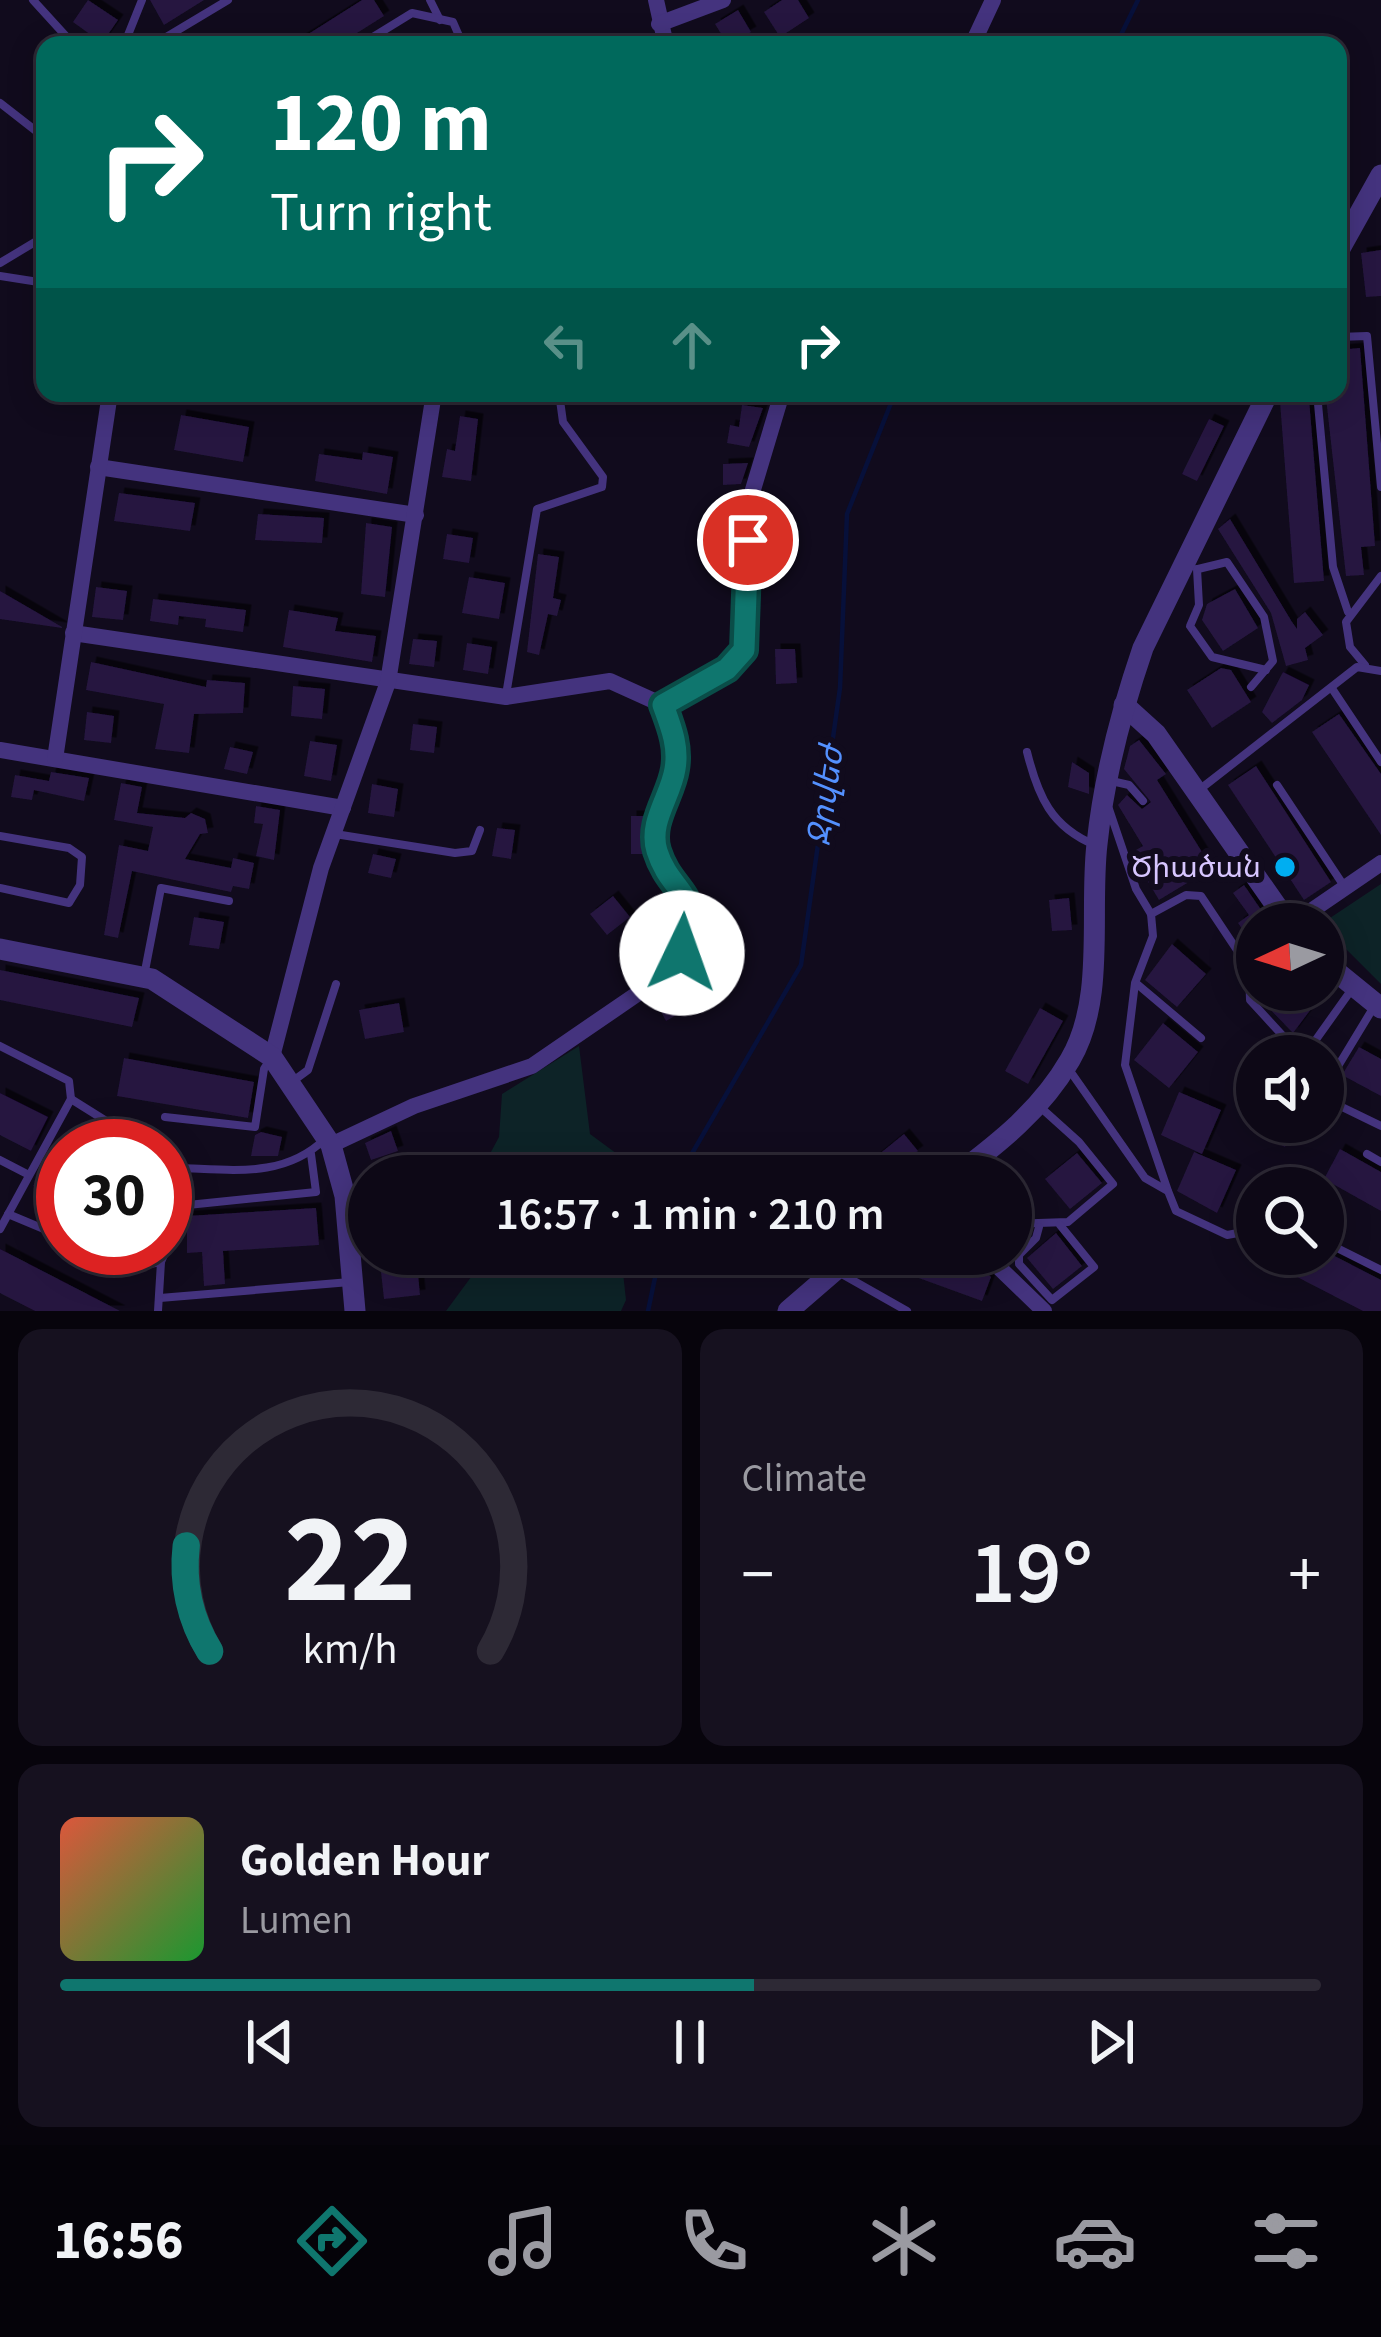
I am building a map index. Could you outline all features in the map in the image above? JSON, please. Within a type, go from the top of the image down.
[{"type":"street","points":[[656,0],[663,36]]},
{"type":"street","points":[[659,24],[723,0]]},
{"type":"street","points":[[976,36],[993,0]]},
{"type":"street","points":[[1347,236],[1381,175]]},
{"type":"street","points":[[55,759],[109,402]]},
{"type":"street","points":[[272,1057],[333,834],[388,682],[433,402]]},
{"type":"street","points":[[663,705],[727,669],[744,650],[749,503],[779,402]]},
{"type":"street","points":[[982,1155],[1020,1126],[1037,1105],[1066,1065],[1088,1015],[1096,845],[1124,705],[1143,648],[1191,567],[1264,402]]},
{"type":"street","points":[[98,467],[416,515]]},
{"type":"street","points":[[73,633],[506,697],[610,681],[663,705],[676,740],[676,766],[659,811],[656,849],[683,889],[690,910],[682,953],[640,992],[532,1066],[414,1106],[323,1145]]},
{"type":"street","points":[[1124,705],[1156,734],[1275,903]]},
{"type":"street","points":[[0,750],[343,808]]},
{"type":"street","points":[[1322,903],[1381,863]]},
{"type":"street","points":[[0,949],[143,978],[272,1057],[292,1082],[345,1196],[355,1311]]},
{"type":"street","points":[[1344,981],[1378,1006]]},
{"type":"street","points":[[788,1311],[828,1275]]},
{"type":"street","points":[[1007,1275],[1044,1311]]},
{"type":"lane","points":[[33,0],[66,36]]},
{"type":"lane","points":[[128,36],[142,0]]},
{"type":"lane","points":[[168,36],[228,0]]},
{"type":"lane","points":[[430,0],[440,20]]},
{"type":"lane","points":[[374,36],[412,13],[453,22],[459,36]]},
{"type":"lane","points":[[0,103],[36,131]]},
{"type":"lane","points":[[0,263],[36,241]]},
{"type":"lane","points":[[0,276],[36,282]]},
{"type":"lane","points":[[1347,337],[1367,336],[1381,487]]},
{"type":"lane","points":[[506,697],[537,509],[602,487],[603,477],[563,422],[560,402]]},
{"type":"lane","points":[[1318,402],[1335,586],[1348,612],[1350,646],[1365,665],[1381,671]]},
{"type":"lane","points":[[1251,687],[1266,670],[1273,662],[1268,629],[1228,562],[1191,567],[1199,604],[1190,626],[1212,658],[1266,670]]},
{"type":"lane","points":[[1348,612],[1381,576]]},
{"type":"lane","points":[[1196,791],[1365,665]]},
{"type":"lane","points":[[1333,690],[1381,762]]},
{"type":"lane","points":[[1027,752],[1053,820],[1069,834],[1096,845]]},
{"type":"lane","points":[[1143,801],[1130,785],[1105,788],[1136,889],[1151,914],[1153,936],[1136,983],[1125,1065],[1176,1211],[1227,1235],[1236,1233]]},
{"type":"lane","points":[[1277,785],[1345,888]]},
{"type":"lane","points":[[333,834],[454,853],[472,851],[480,830]]},
{"type":"lane","points":[[0,836],[69,848],[82,856],[80,885],[69,903],[0,888]]},
{"type":"lane","points":[[143,978],[161,888],[229,901]]},
{"type":"lane","points":[[1151,914],[1186,895],[1202,896],[1249,968],[1250,1000],[1294,1048],[1310,1048],[1352,989]]},
{"type":"lane","points":[[1136,983],[1202,1038]]},
{"type":"lane","points":[[292,1082],[308,1070],[336,984]]},
{"type":"lane","points":[[1378,1006],[1326,1086],[1342,1107],[1381,1126]]},
{"type":"lane","points":[[0,1046],[69,1081],[71,1099],[0,1228]]},
{"type":"lane","points":[[165,1117],[255,1127],[264,1069],[272,1057]]},
{"type":"lane","points":[[1066,1065],[1145,1178],[1168,1191]]},
{"type":"lane","points":[[71,1099],[103,1119]]},
{"type":"lane","points":[[1032,1226],[1060,1225],[1084,1213],[1113,1184],[1079,1142],[1037,1105]]},
{"type":"lane","points":[[192,1168],[284,1167],[323,1145]]},
{"type":"lane","points":[[192,1204],[316,1192],[323,1145]]},
{"type":"lane","points":[[1366,1154],[1381,1162]]},
{"type":"lane","points":[[0,1160],[29,1175]]},
{"type":"lane","points":[[8,1214],[36,1226]]},
{"type":"lane","points":[[1039,1227],[1036,1238],[1019,1255],[1019,1264],[1052,1300],[1094,1267],[1060,1225]]},
{"type":"lane","points":[[1344,1252],[1381,1270]]},
{"type":"lane","points":[[158,1311],[161,1275]]},
{"type":"lane","points":[[842,1275],[907,1311]]},
{"type":"lane","points":[[160,1298],[353,1282]]},
{"type":"green space","points":[[1381,884],[1381,984],[1344,947],[1344,909]]},
{"type":"green space","points":[[579,1046],[590,1134],[618,1155],[489,1155],[499,1137],[502,1094]]},
{"type":"green space","points":[[473,1275],[623,1275],[626,1300],[621,1311],[446,1311]]},
{"type":"building","points":[[88,0],[118,20],[107,36],[92,36],[73,22]]},
{"type":"building","points":[[150,0],[204,0],[164,25]]},
{"type":"building","points":[[362,0],[374,0],[384,16],[352,36],[305,36]]},
{"type":"building","points":[[782,0],[798,0],[809,18],[779,36],[764,12]]},
{"type":"building","points":[[738,10],[751,32],[722,36],[715,24]]},
{"type":"building","points":[[1381,250],[1381,296],[1366,297],[1361,253]]},
{"type":"building","points":[[1360,348],[1375,546],[1361,547],[1364,575],[1346,576],[1326,402],[1347,402],[1347,349]]},
{"type":"building","points":[[1280,402],[1309,402],[1324,581],[1294,583]]},
{"type":"building","points":[[742,405],[763,408],[749,447],[727,443],[730,425],[739,427]]},
{"type":"building","points":[[181,415],[249,427],[243,462],[174,450]]},
{"type":"building","points":[[460,416],[478,419],[471,481],[442,477],[447,449],[455,451]]},
{"type":"building","points":[[1209,419],[1224,426],[1197,481],[1182,474]]},
{"type":"building","points":[[363,452],[393,457],[387,494],[315,481],[319,454],[362,460]]},
{"type":"building","points":[[748,463],[741,484],[723,485],[723,464]]},
{"type":"building","points":[[119,493],[195,503],[190,531],[114,521]]},
{"type":"building","points":[[258,514],[324,518],[322,543],[255,540]]},
{"type":"building","points":[[1230,519],[1297,629],[1297,619],[1305,612],[1323,635],[1305,648],[1308,660],[1286,666],[1271,613],[1218,529]]},
{"type":"building","points":[[366,523],[392,527],[385,597],[361,594]]},
{"type":"building","points":[[447,534],[473,538],[469,563],[443,559]]},
{"type":"building","points":[[538,554],[559,557],[553,598],[561,600],[557,616],[548,614],[539,655],[527,652]]},
{"type":"building","points":[[469,577],[505,583],[499,619],[462,613]]},
{"type":"building","points":[[96,587],[127,591],[123,620],[92,617]]},
{"type":"building","points":[[1235,589],[1258,628],[1223,651],[1202,620],[1207,604]]},
{"type":"building","points":[[0,591],[62,627],[62,628],[0,619]]},
{"type":"building","points":[[153,599],[246,610],[243,632],[205,627],[206,619],[179,616],[178,625],[150,621]]},
{"type":"building","points":[[289,610],[338,618],[335,631],[376,636],[372,662],[283,647]]},
{"type":"building","points":[[413,639],[437,641],[434,667],[409,664]]},
{"type":"building","points":[[467,643],[492,647],[488,674],[463,670]]},
{"type":"building","points":[[775,649],[795,649],[797,683],[776,684]]},
{"type":"building","points":[[91,662],[206,687],[207,680],[245,683],[243,713],[194,714],[189,753],[155,749],[164,704],[86,690]]},
{"type":"building","points":[[1221,668],[1231,670],[1251,702],[1212,728],[1187,690]]},
{"type":"building","points":[[1283,672],[1309,685],[1302,700],[1272,723],[1262,712]]},
{"type":"building","points":[[293,686],[325,689],[322,719],[291,716]]},
{"type":"building","points":[[87,712],[114,716],[111,743],[84,740]]},
{"type":"building","points":[[1339,714],[1381,774],[1381,835],[1312,732]]},
{"type":"building","points":[[413,724],[437,727],[434,753],[410,750]]},
{"type":"building","points":[[1139,740],[1166,774],[1157,780],[1212,868],[1159,900],[1141,870],[1136,850],[1143,846],[1118,805],[1127,795],[1142,809],[1151,802],[1124,769],[1130,746]]},
{"type":"building","points":[[310,741],[337,745],[331,781],[304,776]]},
{"type":"building","points":[[230,747],[253,752],[247,774],[224,769]]},
{"type":"building","points":[[1072,762],[1089,773],[1089,794],[1068,787]]},
{"type":"building","points":[[1256,766],[1331,882],[1304,900],[1228,785]]},
{"type":"building","points":[[51,772],[89,778],[84,801],[34,790],[32,800],[11,797],[15,775],[49,781]]},
{"type":"building","points":[[121,783],[142,787],[137,813],[185,818],[191,813],[205,819],[208,833],[200,834],[185,859],[231,868],[233,858],[254,863],[249,889],[233,886],[231,892],[132,871],[118,938],[104,935],[119,845],[148,851],[153,827],[114,820]]},
{"type":"building","points":[[372,784],[398,789],[394,817],[368,813]]},
{"type":"building","points":[[256,806],[280,810],[274,860],[256,856],[263,824],[254,823]]},
{"type":"building","points":[[631,816],[646,816],[645,854],[631,854]]},
{"type":"building","points":[[497,828],[515,830],[511,859],[492,856]]},
{"type":"building","points":[[373,854],[396,859],[391,878],[368,873]]},
{"type":"building","points":[[1244,885],[1256,903],[1240,903],[1233,893]]},
{"type":"building","points":[[613,896],[630,917],[607,935],[590,914]]},
{"type":"building","points":[[1069,898],[1072,930],[1052,931],[1049,900]]},
{"type":"building","points":[[194,917],[224,922],[219,949],[189,945]]},
{"type":"building","points":[[1172,944],[1206,974],[1177,1007],[1145,980]]},
{"type":"building","points":[[0,970],[139,998],[132,1027],[0,1000]]},
{"type":"building","points":[[675,986],[687,1009],[666,1021],[654,998]]},
{"type":"building","points":[[399,1003],[404,1032],[365,1039],[359,1010]]},
{"type":"building","points":[[1040,1008],[1063,1021],[1028,1084],[1005,1071]]},
{"type":"building","points":[[1272,1011],[1310,1011],[1293,1033]]},
{"type":"building","points":[[1163,1023],[1198,1052],[1169,1088],[1134,1060]]},
{"type":"building","points":[[1359,1047],[1381,1059],[1381,1096],[1344,1076]]},
{"type":"building","points":[[124,1058],[254,1082],[248,1118],[117,1096]]},
{"type":"building","points":[[1179,1092],[1221,1110],[1202,1154],[1161,1135]]},
{"type":"building","points":[[0,1093],[48,1117],[36,1119],[31,1151],[0,1135]]},
{"type":"building","points":[[391,1131],[398,1151],[369,1155],[365,1143]]},
{"type":"building","points":[[904,1134],[918,1151],[913,1155],[878,1155]]},
{"type":"building","points":[[255,1135],[282,1137],[278,1156],[251,1156]]},
{"type":"building","points":[[1340,1149],[1381,1172],[1381,1211],[1344,1190],[1344,1167],[1330,1167]]},
{"type":"building","points":[[1194,1152],[1236,1170],[1217,1213],[1177,1191]]},
{"type":"building","points":[[1077,1153],[1102,1183],[1070,1209],[1045,1179]]},
{"type":"building","points":[[316,1208],[319,1245],[223,1251],[225,1284],[204,1286],[202,1252],[192,1253],[192,1216]]},
{"type":"building","points":[[1056,1233],[1082,1266],[1053,1289],[1032,1264],[1032,1254]]},
{"type":"building","points":[[0,1249],[36,1268],[36,1275],[50,1275],[120,1311],[35,1311],[0,1293]]},
{"type":"building","points":[[1344,1261],[1381,1280],[1381,1311],[1363,1311],[1293,1275],[1344,1275]]},
{"type":"building","points":[[381,1275],[418,1275],[420,1295],[384,1299]]},
{"type":"building","points":[[989,1275],[991,1277],[982,1301],[916,1277]]},
{"type":"waterway","name":"Ջրվեժ","points":[[1120,36],[1138,0]]},
{"type":"waterway","name":"Ջրվեժ","points":[[691,1155],[801,965],[840,688],[847,514],[891,402]]},
{"type":"waterway","name":"Ջրվեժ","points":[[648,1311],[656,1275]]},
{"type":"place","name":"Ծիածան","points":[[1285,867]]},
{"type":"route","points":[[682,953],[689,936],[690,910],[683,889],[656,849],[659,811],[668,798],[676,766],[676,740],[663,705],[727,669],[744,650],[748,540]]}]
